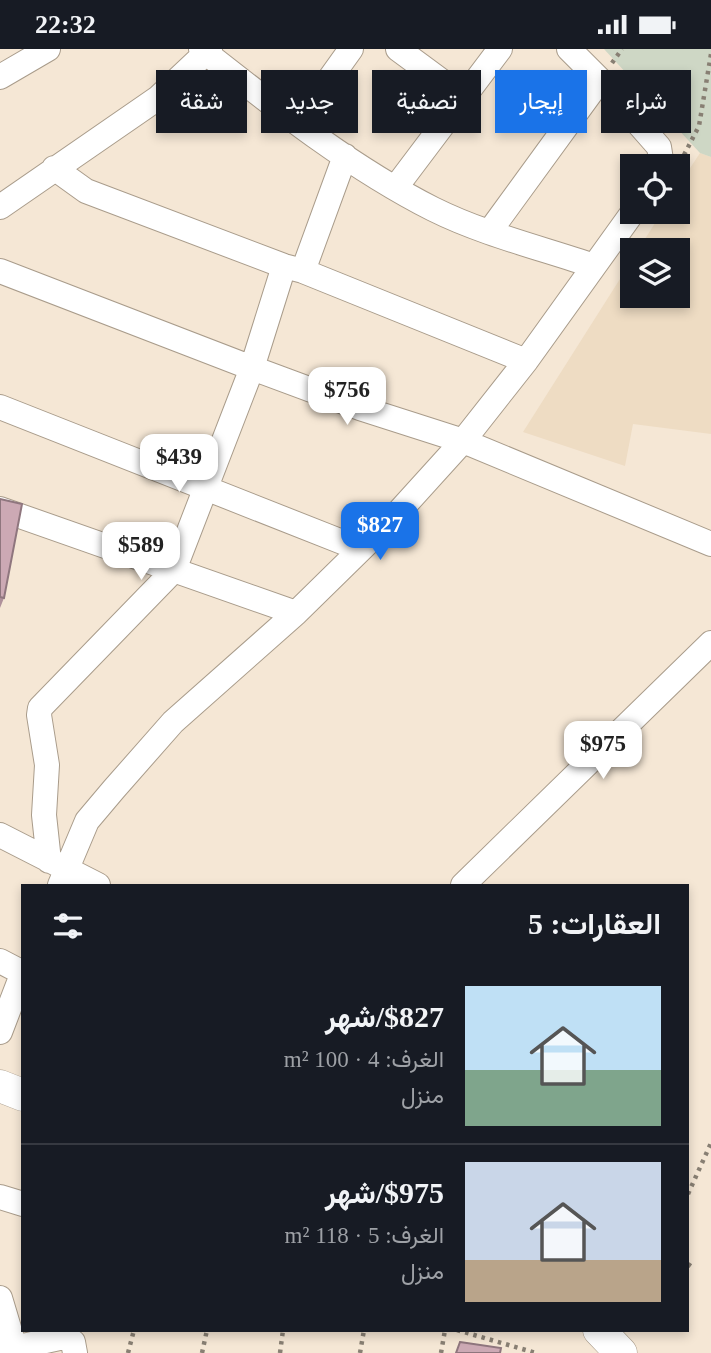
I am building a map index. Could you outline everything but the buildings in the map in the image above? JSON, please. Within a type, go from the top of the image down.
[{"type":"street","points":[[0,77],[48,49]]},
{"type":"street","points":[[336,70],[351,49]]},
{"type":"street","points":[[398,49],[426,70]]},
{"type":"street","points":[[481,74],[500,49]]},
{"type":"street","points":[[569,49],[600,80],[663,154]]},
{"type":"street","points":[[0,207],[158,98],[206,51],[261,94]]},
{"type":"street","points":[[490,231],[600,80]]},
{"type":"street","points":[[312,133],[345,156],[434,209],[594,266]]},
{"type":"street","points":[[396,187],[436,133]]},
{"type":"street","points":[[59,872],[44,815],[47,765],[38,715],[40,708],[174,570],[293,268],[345,156]]},
{"type":"street","points":[[54,168],[86,191],[293,268],[526,362]]},
{"type":"street","points":[[59,872],[87,821],[173,722],[296,613],[395,516],[463,441],[526,362],[625,224]]},
{"type":"street","points":[[0,271],[360,408],[463,441],[711,544]]},
{"type":"street","points":[[0,407],[360,549]]},
{"type":"street","points":[[0,509],[296,613]]},
{"type":"street","points":[[464,884],[711,643]]},
{"type":"street","points":[[0,835],[59,872],[95,884]]},
{"type":"street","points":[[0,961],[21,972]]},
{"type":"street","points":[[0,1032],[21,978]]},
{"type":"street","points":[[0,1086],[21,1094]]},
{"type":"street","points":[[0,1197],[21,1203]]},
{"type":"street","points":[[0,1298],[8,1350],[64,1337],[73,1342],[75,1353]]},
{"type":"street","points":[[601,1332],[621,1353]]},
{"type":"path","points":[[685,154],[699,126],[711,54]]},
{"type":"path","points":[[689,1191],[711,1143]]},
{"type":"path","points":[[128,1353],[133,1332]]},
{"type":"path","points":[[202,1353],[207,1332]]},
{"type":"path","points":[[280,1353],[283,1332]]},
{"type":"path","points":[[360,1353],[364,1332]]},
{"type":"path","points":[[440,1353],[445,1332]]},
{"type":"path","points":[[464,1332],[536,1353]]},
{"type":"shaded area","points":[[700,153],[711,157],[711,434],[633,424],[625,466],[523,432],[620,279],[620,308],[690,308],[690,238],[646,238],[654,224],[690,224],[690,168]]},
{"type":"green space","points":[[604,49],[711,49],[711,157],[700,153],[682,133],[691,133],[691,70],[623,70]]}]
